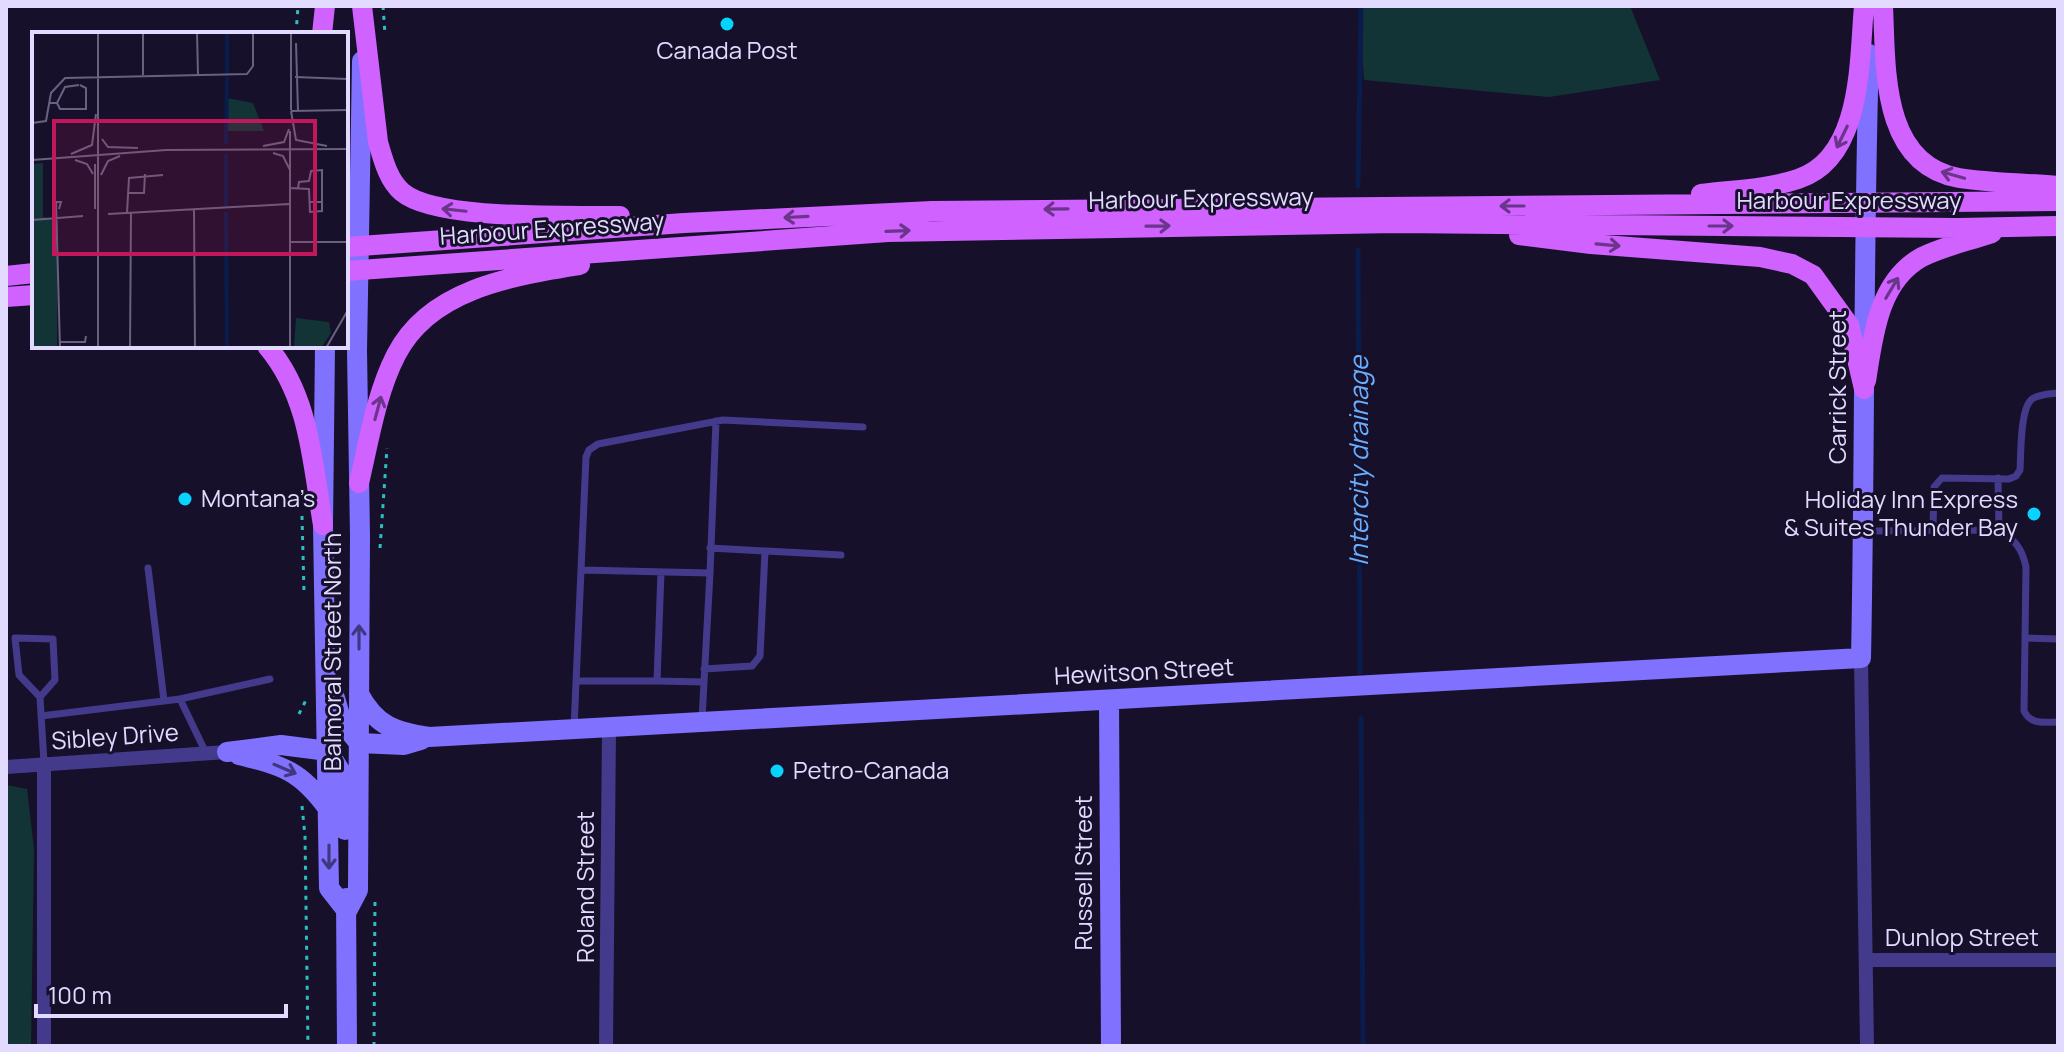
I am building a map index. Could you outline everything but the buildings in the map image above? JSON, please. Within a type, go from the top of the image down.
[{"type":"main road","points":[[322,32],[328,6]]},
{"type":"main road","points":[[362,6],[378,142],[384,164],[397,187],[412,199],[453,211],[756,219]]},
{"type":"main road","points":[[1590,206],[1757,187],[1800,179],[1820,168],[1837,147],[1854,110],[1867,6]]},
{"type":"main road","points":[[1883,6],[1888,96],[1898,128],[1911,150],[1931,167],[1956,177],[2058,186]]},
{"type":"main road","name":"Harbour Expressway","points":[[352,247],[756,219],[978,210],[2058,201]]},
{"type":"main road","points":[[1419,223],[1591,244],[1760,257],[1792,264],[1813,275],[1849,325],[1864,389]]},
{"type":"main road","name":"Harbour Expressway","points":[[352,270],[888,232],[1419,223],[2058,226]]},
{"type":"main road","points":[[1864,389],[1880,308],[1903,270],[1923,257],[2014,227]]},
{"type":"main road","points":[[359,483],[387,375],[407,336],[425,317],[482,286],[526,274],[708,244]]},
{"type":"main road","points":[[6,276],[32,273]]},
{"type":"main road","points":[[6,297],[32,295]]},
{"type":"main road","points":[[6,303],[32,305]]},
{"type":"main road","points":[[268,348],[294,386],[303,410],[323,525]]},
{"type":"street","points":[[328,6],[330,32]]},
{"type":"street","name":"Balmoral Street North","points":[[347,1046],[347,911],[358,890],[359,483],[352,247],[362,6]]},
{"type":"street","name":"Carrick Street","points":[[1867,6],[1861,658],[1867,1046]]},
{"type":"street","name":"Balmoral Street North","points":[[325,348],[323,525],[329,888],[347,911]]},
{"type":"street","points":[[324,581],[336,706],[342,722],[359,743],[404,745],[429,737]]},
{"type":"street","name":"Hewitson Street","points":[[429,737],[1861,658]]},
{"type":"street","points":[[359,694],[368,711],[380,722],[402,733],[429,737]]},
{"type":"street","name":"Russell Street","points":[[1109,700],[1111,1046]]},
{"type":"street","name":"Roland Street","points":[[606,1046],[609,729]]},
{"type":"street","points":[[227,752],[281,745],[328,751],[344,777],[347,911]]},
{"type":"street","points":[[227,752],[265,761],[300,776],[329,810]]},
{"type":"street","name":"Sibley Drive","points":[[6,767],[227,752]]},
{"type":"street","points":[[44,763],[44,1046]]},
{"type":"street","name":"Dunlop Street","points":[[1867,960],[2058,960]]},
{"type":"lane","points":[[1933,530],[1934,487],[1937,480],[2009,479],[2016,476],[2020,470],[2024,413],[2028,403],[2035,397],[2058,393]]},
{"type":"lane","points":[[701,723],[716,421]]},
{"type":"lane","points":[[574,730],[586,457],[589,450],[598,444],[716,421],[863,427]]},
{"type":"lane","points":[[1998,478],[1999,530]]},
{"type":"lane","points":[[1864,531],[1999,530],[2015,540],[2023,552],[2026,567],[2024,711],[2027,718],[2034,722],[2058,722]]},
{"type":"lane","points":[[710,548],[841,555]]},
{"type":"lane","points":[[704,669],[752,666],[760,656],[765,551]]},
{"type":"lane","points":[[148,568],[164,701]]},
{"type":"lane","points":[[581,570],[710,573]]},
{"type":"lane","points":[[657,681],[661,572]]},
{"type":"lane","points":[[40,697],[55,680],[53,639],[15,638],[19,675],[40,697],[44,763]]},
{"type":"lane","points":[[2025,638],[2058,639]]},
{"type":"lane","points":[[41,716],[180,699],[270,679]]},
{"type":"lane","points":[[576,681],[703,682]]},
{"type":"lane","points":[[180,699],[206,753]]},
{"type":"path","points":[[296,32],[298,6]]},
{"type":"path","points":[[379,551],[388,440]]},
{"type":"path","points":[[302,511],[304,603]]},
{"type":"path","points":[[299,714],[307,695]]},
{"type":"path","points":[[301,800],[305,836],[308,1046]]},
{"type":"path","points":[[374,1046],[375,891]]},
{"type":"green space","points":[[1359,6],[1630,6],[1660,80],[1549,97],[1364,80]]},
{"type":"green space","points":[[6,785],[27,789],[34,849],[31,1046],[6,1046]]},
{"type":"waterway","name":"Intercity drainage","points":[[1358,186],[1361,6]]},
{"type":"waterway","name":"Intercity drainage","points":[[1358,250],[1360,672]]},
{"type":"waterway","name":"Intercity drainage","points":[[1361,718],[1363,1046]]},
{"type":"place","name":"Canada Post","points":[[727,24]]},
{"type":"place","name":"Montana’s","points":[[185,499]]},
{"type":"place","name":"Holiday Inn Express & Suites Thunder Bay","points":[[2034,514]]},
{"type":"place","name":"Petro-Canada","points":[[777,771]]}]
